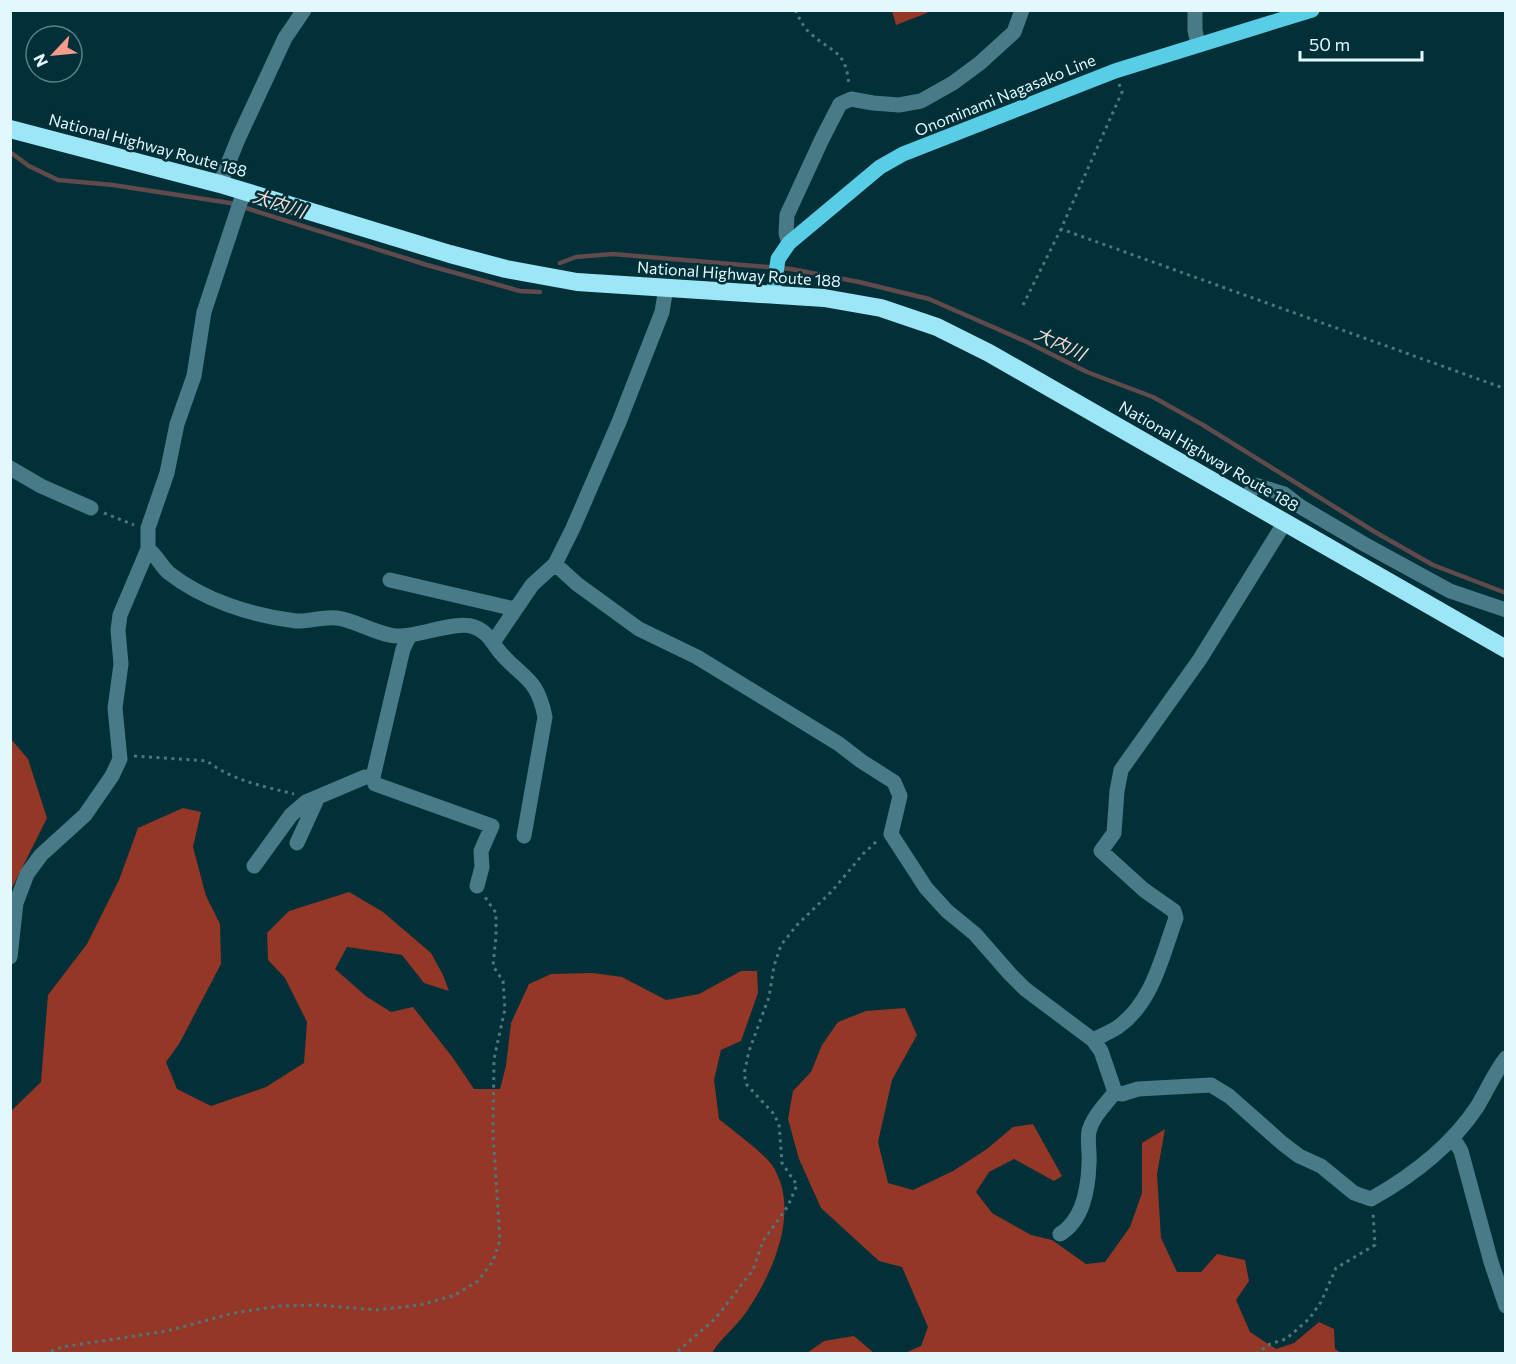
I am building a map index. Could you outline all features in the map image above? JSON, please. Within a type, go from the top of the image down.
[{"type":"highway","name":"National Highway Route 188","points":[[10,129],[220,184],[506,269],[577,282],[666,288],[774,287],[881,308],[937,327],[989,353],[1506,649]]},
{"type":"main road","name":"Onominami Nagasako Line","points":[[774,287],[778,259],[789,243],[880,167],[903,154],[1115,71],[1312,10]]},
{"type":"street","points":[[220,184],[238,139],[285,38],[304,10]]},
{"type":"street","points":[[789,243],[786,233],[787,215],[840,104],[851,99],[873,104],[899,105],[921,101],[953,83],[980,63],[1014,32],[1022,10]]},
{"type":"street","points":[[1195,10],[1198,45]]},
{"type":"street","points":[[10,957],[16,903],[27,874],[41,855],[85,815],[112,776],[120,754],[115,708],[121,664],[118,630],[120,615],[148,549],[148,528],[166,473],[177,424],[194,376],[204,312],[244,191]]},
{"type":"street","points":[[494,641],[532,585],[555,564],[573,528],[619,422],[662,312],[666,288]]},
{"type":"street","points":[[10,468],[41,486],[90,508]]},
{"type":"street","points":[[1246,500],[1255,484],[1284,494],[1301,507],[1364,544],[1450,591],[1506,610]]},
{"type":"street","points":[[1093,1040],[1117,1027],[1135,1011],[1150,988],[1176,918],[1174,911],[1144,890],[1101,851],[1114,833],[1121,770],[1200,659],[1285,522]]},
{"type":"street","points":[[148,549],[156,555],[167,571],[182,581],[208,595],[249,611],[300,621],[336,618],[396,636],[473,626],[494,641],[499,651],[529,679],[541,698],[544,717],[524,836]]},
{"type":"street","points":[[555,564],[577,584],[639,629],[707,663],[839,744],[894,782],[900,796],[891,834],[926,888],[947,911],[975,934],[1025,989],[1093,1040],[1101,1051],[1115,1092]]},
{"type":"street","points":[[390,580],[515,609]]},
{"type":"street","points":[[410,635],[403,649],[373,777],[375,784],[391,791],[492,826],[481,851],[482,867],[477,886]]},
{"type":"street","points":[[254,866],[291,814],[306,802],[365,777],[373,777]]},
{"type":"street","points":[[297,843],[318,797]]},
{"type":"street","points":[[1115,1092],[1122,1094],[1138,1089],[1211,1085],[1228,1096],[1299,1156],[1321,1166],[1354,1193],[1371,1199],[1428,1160],[1453,1138],[1477,1107],[1506,1058]]},
{"type":"street","points":[[1060,1234],[1070,1228],[1080,1214],[1084,1202],[1089,1163],[1090,1128],[1115,1092]]},
{"type":"street","points":[[1453,1138],[1461,1151],[1491,1263],[1506,1306]]},
{"type":"path","points":[[795,10],[802,25],[840,55],[847,69],[851,99]]},
{"type":"path","points":[[1023,305],[1061,228],[1122,93],[1115,71]]},
{"type":"path","points":[[1061,228],[1506,389]]},
{"type":"path","points":[[90,508],[148,528]]},
{"type":"path","points":[[120,754],[207,761],[243,781],[318,797]]},
{"type":"path","points":[[671,1353],[678,1351],[715,1319],[753,1270],[763,1241],[788,1206],[797,1185],[782,1162],[779,1124],[747,1085],[744,1074],[749,1051],[770,997],[774,966],[781,945],[797,925],[832,891],[862,854],[876,842],[891,834]]},
{"type":"path","points":[[45,1353],[62,1347],[167,1331],[234,1313],[280,1306],[318,1305],[376,1310],[420,1305],[455,1295],[478,1281],[493,1261],[500,1240],[493,1123],[494,1059],[505,1009],[503,981],[493,966],[496,913],[477,886]]},
{"type":"path","points":[[1256,1353],[1270,1344],[1286,1339],[1309,1319],[1322,1302],[1336,1268],[1375,1245],[1371,1199]]},
{"type":"shaded area","points":[[892,10],[928,11],[896,25]]},
{"type":"shaded area","points":[[11,739],[28,759],[47,818],[11,890]]},
{"type":"shaded area","points":[[183,808],[201,812],[193,847],[206,896],[220,924],[221,964],[179,1044],[166,1062],[177,1089],[211,1106],[266,1087],[304,1063],[307,1022],[285,978],[268,960],[267,933],[289,911],[349,892],[383,912],[431,953],[449,991],[424,983],[402,955],[347,947],[335,969],[367,997],[391,1012],[413,1007],[474,1089],[500,1089],[506,1066],[511,1023],[529,984],[551,974],[593,973],[622,977],[666,1000],[699,994],[741,971],[757,971],[758,993],[741,1041],[721,1050],[714,1080],[719,1119],[772,1165],[780,1182],[784,1201],[784,1220],[774,1259],[757,1295],[743,1316],[712,1353],[11,1353],[11,1111],[41,1082],[48,995],[87,944],[119,880],[138,828]]},
{"type":"shaded area","points":[[905,1008],[917,1035],[892,1080],[878,1142],[888,1183],[913,1190],[953,1171],[987,1149],[1013,1127],[1033,1124],[1062,1176],[1054,1181],[1014,1159],[989,1172],[976,1192],[992,1213],[1031,1235],[1052,1240],[1086,1264],[1105,1262],[1130,1227],[1142,1193],[1142,1143],[1165,1129],[1157,1174],[1161,1238],[1177,1272],[1201,1272],[1217,1254],[1245,1260],[1249,1281],[1236,1300],[1250,1332],[1276,1349],[1294,1343],[1319,1322],[1334,1329],[1335,1349],[1341,1353],[905,1353],[921,1346],[928,1327],[902,1267],[879,1261],[821,1208],[799,1159],[788,1119],[793,1091],[811,1072],[822,1045],[838,1022],[866,1011]]},
{"type":"shaded area","points":[[854,1336],[874,1353],[807,1353],[824,1341]]},
{"type":"waterway","name":"大内川","points":[[10,152],[29,166],[58,180],[113,185],[230,203],[427,265],[520,291],[540,292]]},
{"type":"waterway","name":"大内川","points":[[560,263],[576,257],[613,254],[791,269],[929,299],[1027,342],[1087,372],[1153,397],[1433,565],[1506,593]]}]
